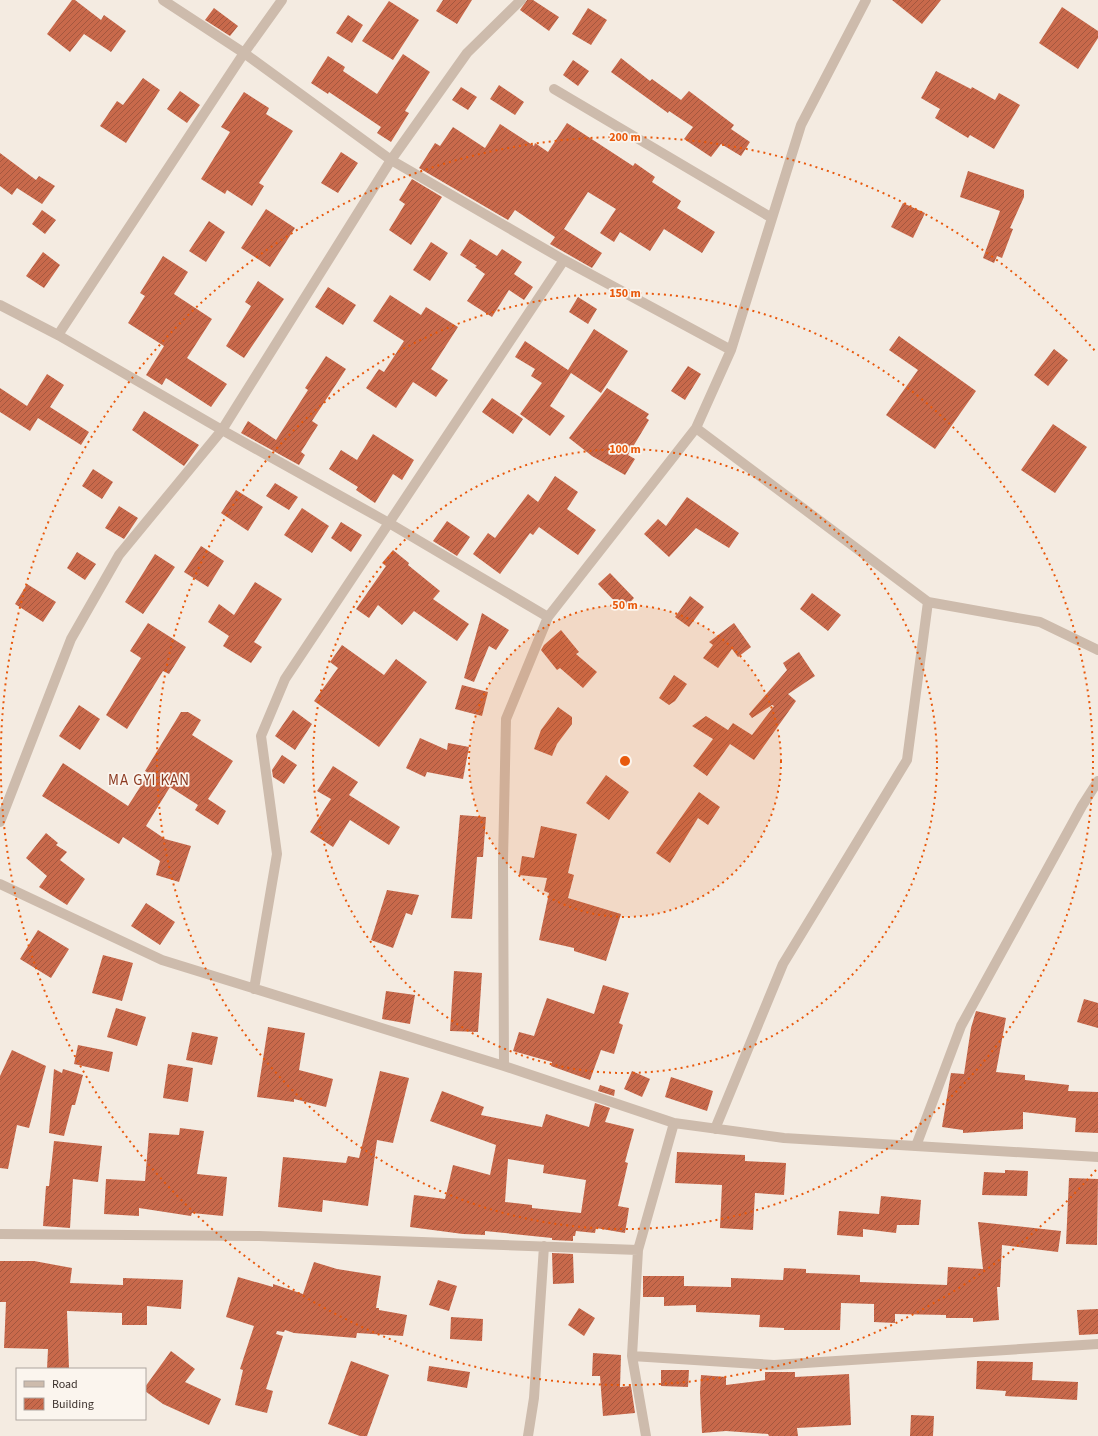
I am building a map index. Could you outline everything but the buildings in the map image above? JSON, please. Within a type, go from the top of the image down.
[{"type":"street","points":[[162,0],[244,53],[391,160],[564,260],[731,350]]},
{"type":"street","points":[[58,334],[244,53],[282,0]]},
{"type":"street","points":[[0,822],[71,639],[119,554],[222,430],[391,160],[467,53],[521,0]]},
{"type":"street","points":[[504,1066],[503,861],[506,718],[548,617],[696,428],[731,350],[801,125],[866,0]]},
{"type":"street","points":[[554,89],[772,218]]},
{"type":"street","points":[[254,989],[277,854],[261,736],[285,679],[564,260]]},
{"type":"street","points":[[0,305],[58,334],[222,430],[389,523],[548,617]]},
{"type":"street","points":[[696,428],[928,602],[1040,622],[1098,650]]},
{"type":"street","points":[[715,1129],[783,964],[906,760],[928,602]]},
{"type":"street","points":[[916,1146],[961,1026],[1082,806],[1098,781]]},
{"type":"street","points":[[0,884],[162,960],[504,1066],[674,1123],[784,1138],[1098,1157]]},
{"type":"street","points":[[646,1436],[632,1356],[638,1250],[674,1123]]},
{"type":"street","points":[[0,1234],[259,1236],[638,1250]]},
{"type":"street","points":[[528,1436],[534,1398],[544,1246]]},
{"type":"street","points":[[632,1356],[774,1365],[1098,1344]]},
{"type":"district","name":"MA GYI KAN","points":[[149,780]]}]
